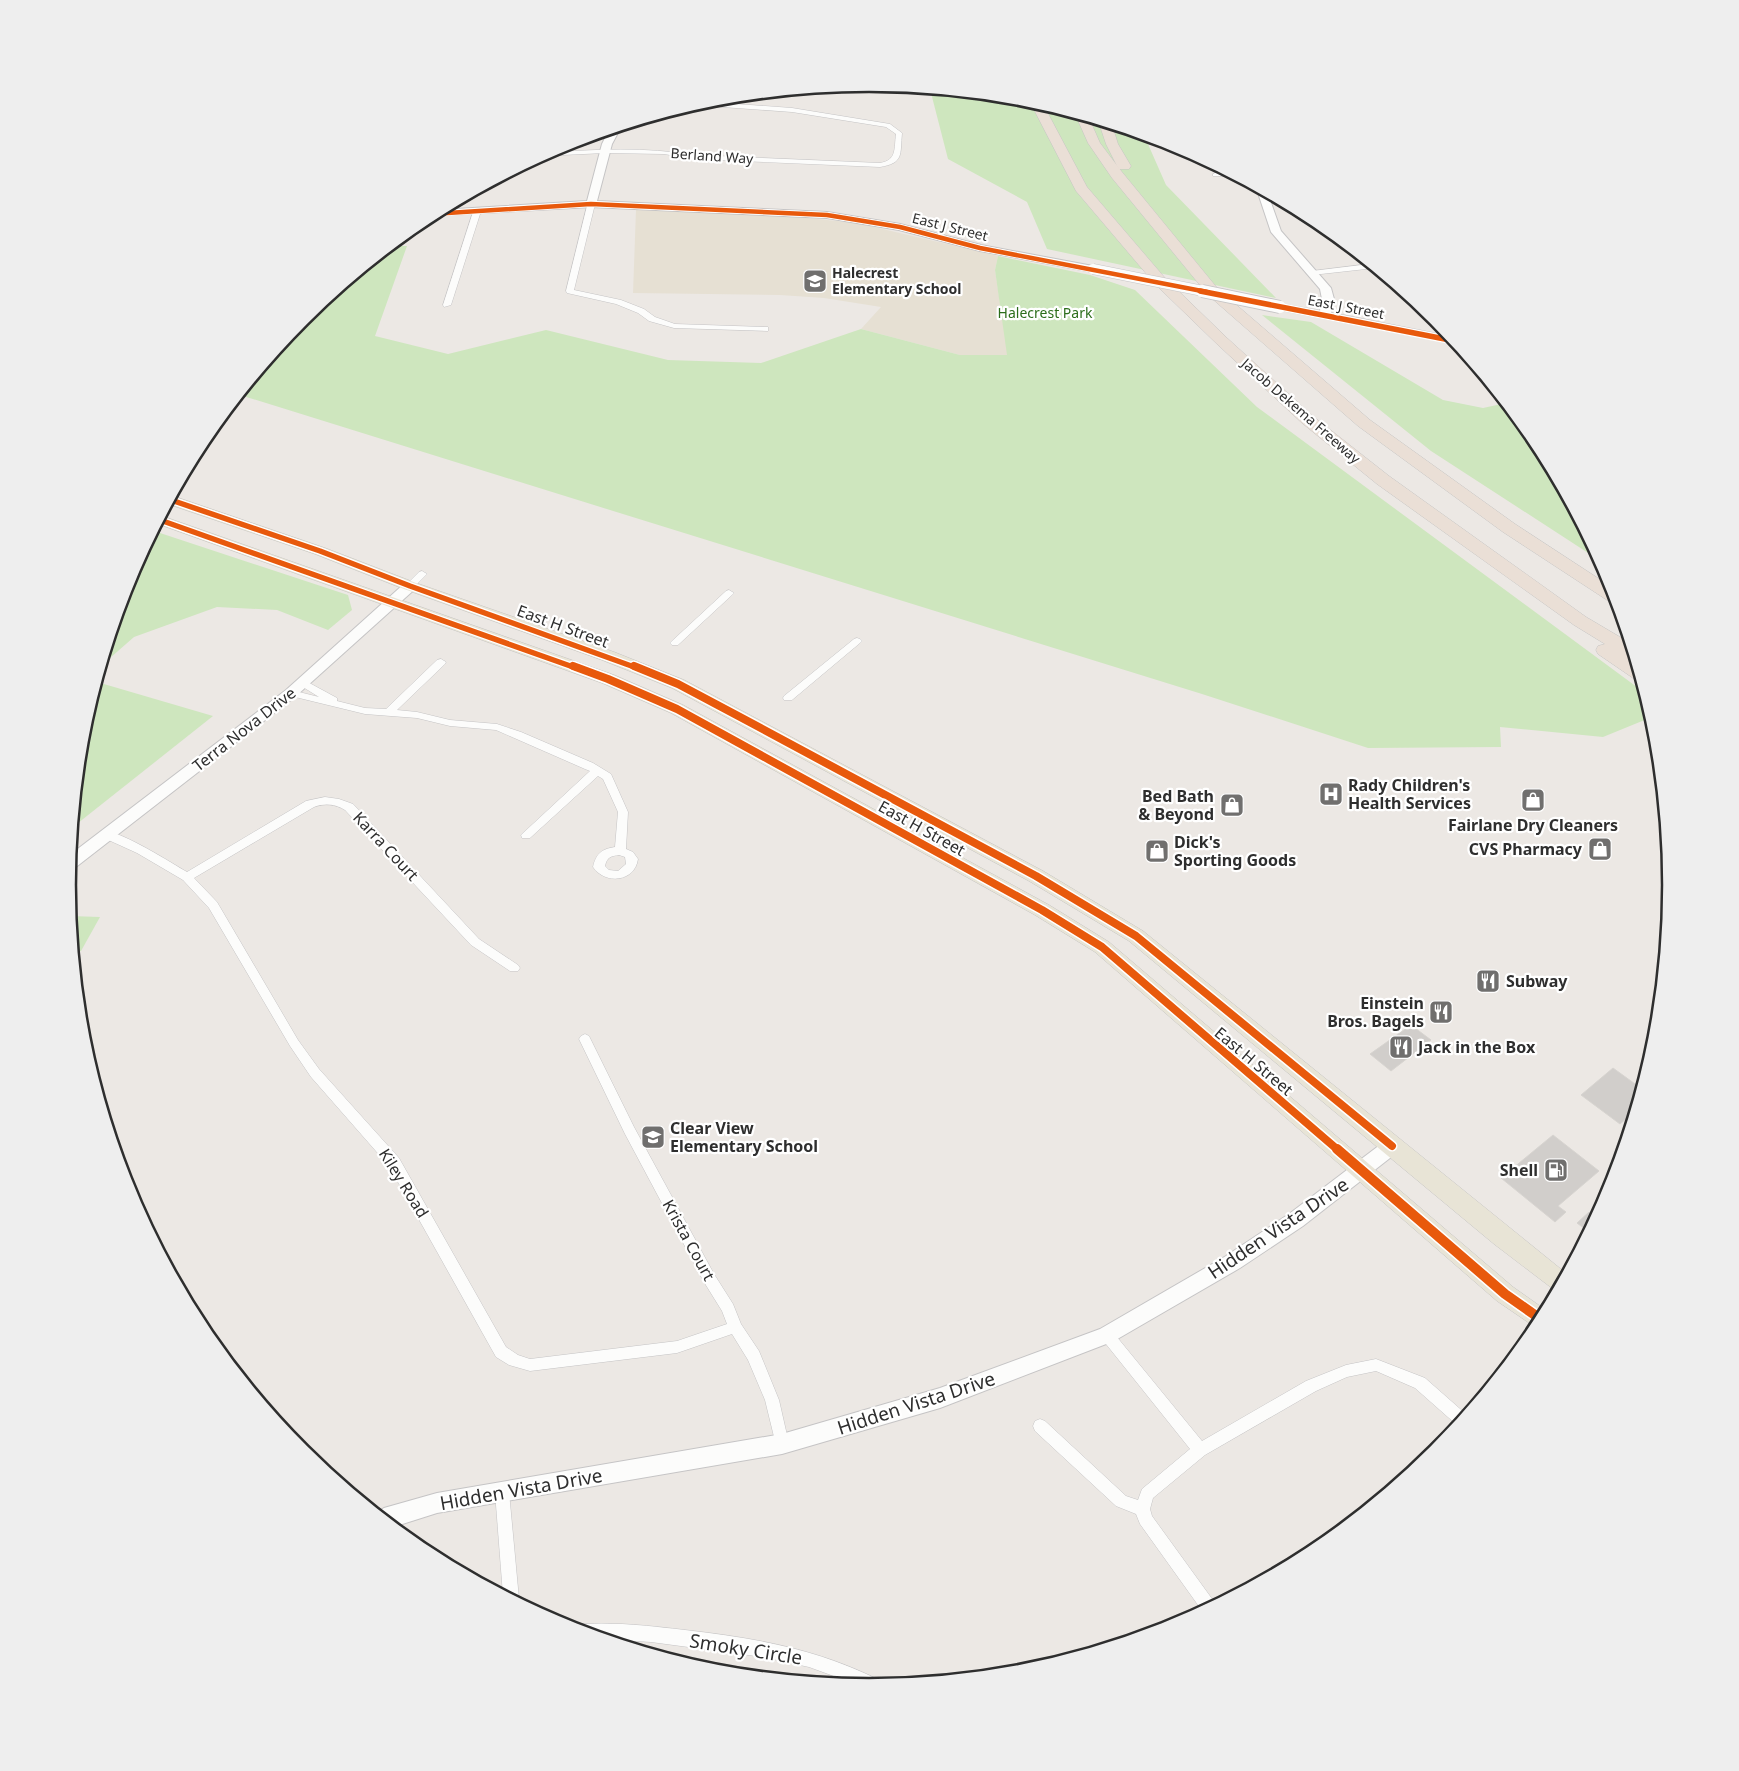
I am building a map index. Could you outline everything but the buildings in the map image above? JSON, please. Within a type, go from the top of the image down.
[{"type":"highway","points":[[1030,108],[1060,148]]},
{"type":"highway","name":"Jacob Dekema Freeway","points":[[1041,111],[1081,188],[1160,281],[1308,420],[1383,480],[1580,621],[1627,649]]},
{"type":"highway","name":"Jacob Dekema Freeway","points":[[1085,122],[1094,143],[1213,292],[1364,423],[1508,528],[1606,591]]},
{"type":"highway","points":[[1107,129],[1112,144],[1126,169],[1129,189]]},
{"type":"highway","points":[[1580,621],[1606,652],[1633,669]]},
{"type":"main road","name":"East H Street","points":[[176,502],[320,551],[416,580],[678,684],[1069,894],[1136,936],[1557,1280]]},
{"type":"main road","name":"East H Street","points":[[165,522],[608,679],[677,709],[1042,910],[1102,947],[1505,1294],[1535,1315]]},
{"type":"street","name":"Berland Way","points":[[565,154],[605,151],[664,152],[694,157],[880,165],[891,163],[896,158],[899,133],[888,125],[792,110],[726,105]]},
{"type":"street","points":[[612,135],[605,151],[570,291],[618,302],[641,311],[652,319],[674,326],[765,328]]},
{"type":"street","points":[[1215,175],[1222,175]]},
{"type":"street","points":[[1265,198],[1276,232],[1312,272],[1327,293],[1328,304],[1324,315]]},
{"type":"street","name":"East J Street","points":[[451,213],[592,204],[827,215],[900,227],[980,248],[1443,339]]},
{"type":"street","points":[[447,305],[477,211]]},
{"type":"street","points":[[1312,272],[1365,267]]},
{"type":"street","name":"Terra Nova Drive","points":[[77,858],[297,688],[416,580]]},
{"type":"street","points":[[675,643],[729,593]]},
{"type":"street","points":[[788,698],[858,641]]},
{"type":"street","points":[[388,713],[441,662]]},
{"type":"street","points":[[297,688],[348,708],[417,715],[450,723],[497,727],[517,734],[597,771],[607,777],[623,812],[620,851]]},
{"type":"street","points":[[297,688],[348,708]]},
{"type":"street","points":[[526,835],[597,771]]},
{"type":"street","name":"Karra Court","points":[[187,877],[310,804],[326,800],[338,801],[349,807],[474,942],[514,968]]},
{"type":"street","name":"Kiley Road","points":[[108,835],[187,877],[213,905],[294,1043],[319,1078],[394,1162],[501,1352],[514,1360],[530,1365],[677,1347],[735,1326]]},
{"type":"street","name":"Krista Court","points":[[585,1039],[629,1130],[765,1378],[782,1444]]},
{"type":"street","name":"Hidden Vista Drive","points":[[390,1517],[437,1504],[782,1444],[940,1398],[1107,1335],[1233,1262],[1296,1220],[1392,1146]]},
{"type":"street","points":[[1107,1335],[1200,1450]]},
{"type":"street","points":[[1206,1603],[1145,1519],[1143,1509],[1147,1494],[1200,1450],[1311,1386],[1346,1371],[1376,1365],[1420,1383],[1458,1417]]},
{"type":"street","points":[[1040,1426],[1121,1501],[1143,1509]]},
{"type":"street","points":[[502,1492],[511,1593]]},
{"type":"street","name":"Smoky Circle","points":[[601,1632],[623,1631],[786,1652],[839,1669],[858,1679]]},
{"type":"shaded area","name":"Halecrest Elementary School","points":[[636,210],[787,216],[857,223],[998,256],[995,270],[1008,355],[960,355],[861,329],[881,307],[824,298],[780,295],[633,293]]},
{"type":"green space","points":[[932,95],[1024,107],[1075,119],[1148,143],[1166,185],[1276,298],[1047,249],[1027,202],[948,159]]},
{"type":"green space","name":"Halecrest Park","points":[[401,246],[407,246],[375,336],[448,354],[546,330],[668,360],[761,363],[861,329],[960,355],[1007,355],[995,270],[998,256],[1090,275],[1135,290],[1257,407],[1638,688],[1645,720],[1603,737],[1500,727],[1501,747],[1368,748],[1202,694],[245,397],[273,362],[346,289]]},
{"type":"green space","points":[[1262,315],[1311,322],[1443,400],[1483,408],[1500,404],[1529,445],[1556,489],[1589,554],[1431,451]]},
{"type":"green space","points":[[159,533],[348,595],[352,610],[328,630],[277,610],[217,607],[134,637],[110,658],[137,582]]},
{"type":"green space","points":[[102,684],[213,716],[79,822],[91,731]]},
{"type":"green space","points":[[77,916],[100,917],[79,951]]},
{"type":"cycle path","points":[[450,213],[591,204],[827,215],[900,227],[980,248],[1443,339]]},
{"type":"cycle path","points":[[176,502],[320,551],[410,586],[608,656],[678,684],[1036,876],[1136,936],[1392,1146]]},
{"type":"cycle path","points":[[165,522],[608,679],[677,709],[1042,910],[1102,947],[1505,1294],[1535,1315]]},
{"type":"place","name":"Halecrest Elementary School","points":[[815,281]]},
{"type":"place","name":"Rady Children's Health Services","points":[[1331,794]]},
{"type":"place","name":"Fairlane Dry Cleaners","points":[[1533,800]]},
{"type":"place","name":"Bed Bath & Beyond","points":[[1232,805]]},
{"type":"place","name":"CVS Pharmacy","points":[[1600,849]]},
{"type":"place","name":"Dick's Sporting Goods","points":[[1157,851]]},
{"type":"place","name":"Subway","points":[[1488,981]]},
{"type":"place","name":"Einstein Bros. Bagels","points":[[1441,1012]]},
{"type":"place","name":"Jack in the Box","points":[[1401,1047]]},
{"type":"place","name":"Clear View Elementary School","points":[[653,1137]]},
{"type":"place","name":"Shell","points":[[1556,1170]]}]
